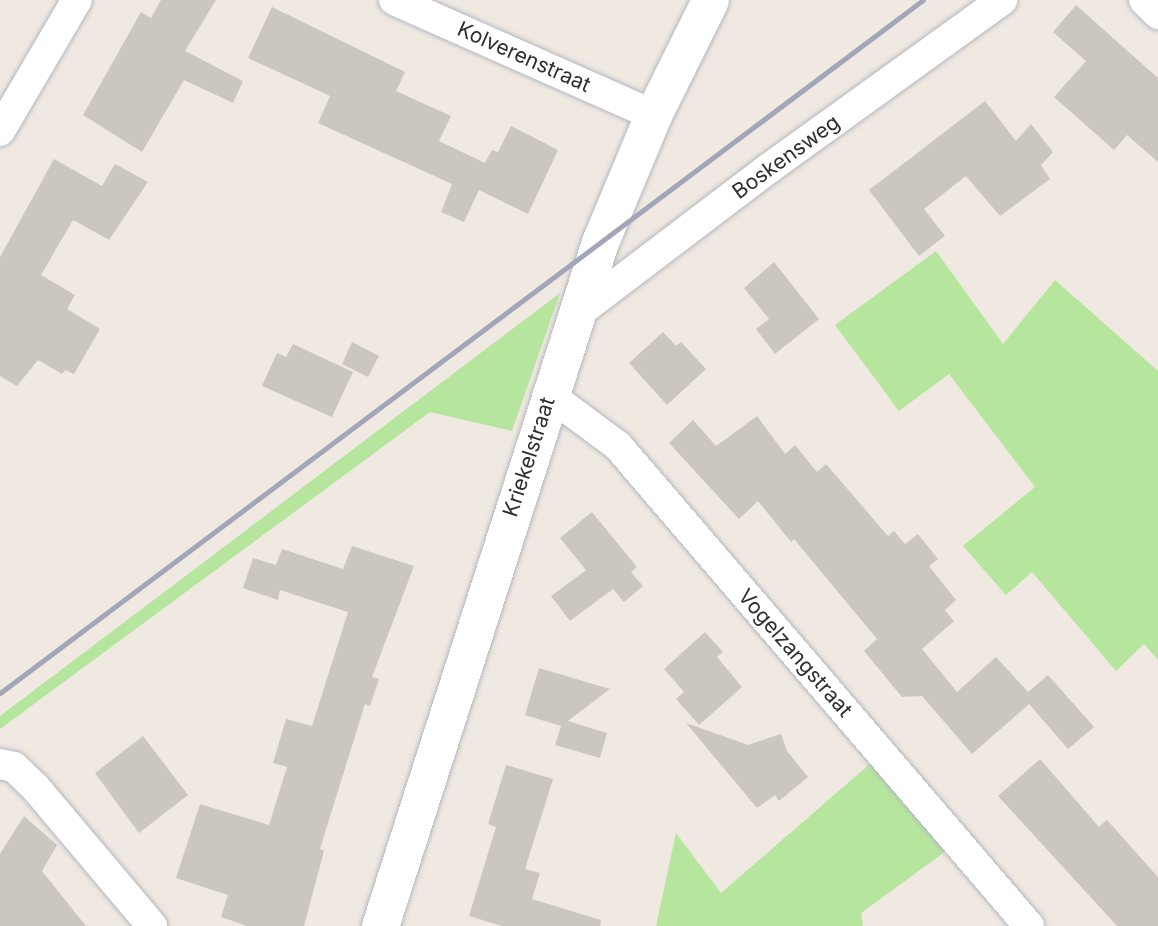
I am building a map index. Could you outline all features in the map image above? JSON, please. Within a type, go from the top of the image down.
[{"type":"street","points":[[0,131],[77,0]]},
{"type":"street","name":"Kolverenstraat","points":[[394,0],[653,115]]},
{"type":"street","name":"Kriekelstraat","points":[[380,926],[573,317],[653,115],[710,0]]},
{"type":"street","name":"Boskensweg","points":[[573,317],[768,169],[1002,0]]},
{"type":"street","points":[[1144,0],[1158,13]]},
{"type":"street","name":"Vogelzangstraat","points":[[548,394],[618,446],[1029,926]]},
{"type":"street","points":[[0,764],[14,767],[35,787],[152,926]]},
{"type":"green space","points":[[936,251],[1003,344],[1055,280],[1158,371],[1158,660],[1144,644],[1116,671],[1032,572],[1006,595],[963,546],[1035,487],[949,374],[899,411],[835,325]]},
{"type":"green space","points":[[560,293],[512,431],[430,412],[0,729],[0,716]]},
{"type":"green space","points":[[872,762],[946,851],[861,913],[863,926],[656,926],[676,833],[721,893]]},
{"type":"building","points":[[161,0],[216,0],[185,51],[243,81],[233,103],[184,80],[142,152],[83,115],[141,12],[151,18]]},
{"type":"building","points":[[1076,5],[1158,78],[1158,162],[1127,135],[1114,150],[1054,97],[1086,61],[1053,32]]},
{"type":"building","points":[[272,7],[405,72],[396,91],[451,116],[439,141],[485,163],[492,150],[498,152],[511,126],[558,150],[528,214],[479,190],[464,222],[441,212],[452,184],[318,123],[330,96],[248,58]]},
{"type":"building","points":[[985,101],[1016,141],[1031,124],[1053,152],[1041,165],[1050,179],[1000,216],[966,176],[924,209],[945,236],[919,256],[869,190]]},
{"type":"building","points":[[54,159],[102,186],[115,164],[148,182],[109,240],[73,220],[41,275],[75,295],[67,309],[100,329],[74,374],[65,370],[62,374],[38,360],[17,386],[0,376],[0,257]]},
{"type":"building","points":[[774,262],[819,319],[775,354],[756,329],[769,319],[744,288]]},
{"type":"building","points":[[663,332],[676,346],[681,342],[706,369],[667,405],[629,363]]},
{"type":"building","points":[[352,342],[379,356],[368,377],[342,364]]},
{"type":"building","points":[[293,344],[353,372],[332,417],[262,386],[277,353],[286,357]]},
{"type":"building","points":[[757,416],[785,454],[795,445],[817,472],[826,464],[888,536],[894,531],[905,544],[918,534],[938,559],[929,566],[956,600],[945,610],[954,621],[922,649],[957,692],[996,657],[1028,692],[1048,675],[1094,727],[1068,749],[1029,704],[972,754],[922,696],[902,697],[864,651],[877,639],[794,539],[791,542],[758,501],[739,519],[669,443],[693,420],[716,446]]},
{"type":"building","points":[[592,512],[637,567],[631,572],[643,586],[624,602],[613,589],[570,621],[551,596],[586,570],[560,538]]},
{"type":"building","points":[[352,546],[414,566],[372,677],[379,679],[370,706],[365,704],[320,849],[324,851],[304,926],[247,926],[221,917],[228,895],[176,878],[200,804],[269,825],[287,767],[273,763],[286,719],[312,726],[348,612],[280,590],[278,600],[243,588],[253,558],[276,565],[282,549],[343,569]]},
{"type":"building","points":[[705,632],[723,652],[717,657],[742,687],[699,725],[676,699],[684,692],[664,669]]},
{"type":"building","points":[[539,668],[610,689],[568,721],[607,733],[600,758],[555,745],[561,726],[525,715]]},
{"type":"building","points":[[686,723],[748,745],[781,734],[787,751],[808,777],[779,801],[775,795],[757,808]]},
{"type":"building","points":[[143,736],[188,795],[139,833],[95,773]]},
{"type":"building","points":[[1040,759],[1099,827],[1107,820],[1158,877],[1158,926],[1117,926],[998,796]]},
{"type":"building","points":[[506,765],[553,779],[525,869],[540,873],[532,899],[601,920],[600,926],[502,926],[469,916],[496,827],[488,824]]},
{"type":"building","points":[[24,816],[57,845],[42,871],[86,926],[0,926],[0,854]]},
{"type":"railway","points":[[0,693],[923,0]]}]
